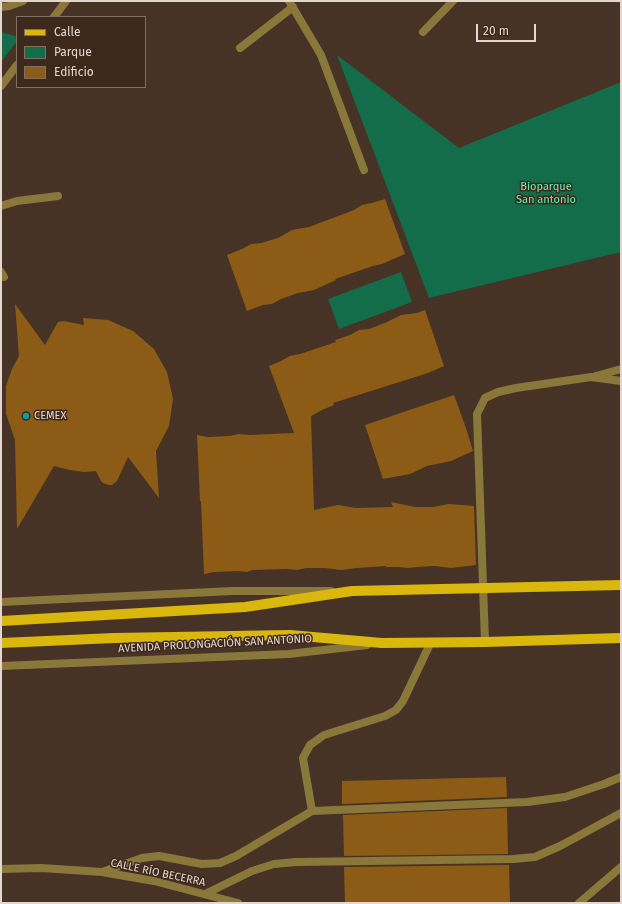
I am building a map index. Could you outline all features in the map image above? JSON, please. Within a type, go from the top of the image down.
[{"type":"main road","points":[[1,620],[245,607],[352,590],[621,585]]},
{"type":"main road","points":[[1,643],[114,638],[290,635],[382,643]]},
{"type":"main road","name":"AVENIDA PROLONGACIÓN SAN ANTONIO","points":[[382,643],[621,638]]},
{"type":"street","points":[[1,7],[23,1]]},
{"type":"street","points":[[55,16],[66,1]]},
{"type":"street","points":[[423,32],[453,1]]},
{"type":"street","points":[[240,48],[291,4],[321,55],[364,170]]},
{"type":"street","points":[[1,86],[16,66]]},
{"type":"street","points":[[1,206],[18,201],[58,196]]},
{"type":"street","points":[[485,642],[478,414],[485,398],[498,392],[516,388],[591,377],[621,369]]},
{"type":"street","points":[[591,377],[621,381]]},
{"type":"street","points":[[1,602],[233,591],[352,590]]},
{"type":"street","points":[[312,812],[303,758],[310,745],[324,735],[385,716],[396,710],[403,701],[431,642]]},
{"type":"street","name":"AVENIDA PROLONGACIÓN SAN ANTONIO","points":[[1,666],[289,654],[382,643]]},
{"type":"street","points":[[102,872],[142,858],[160,856],[202,864],[220,863],[236,856],[312,812],[527,802],[565,797],[621,777]]},
{"type":"street","points":[[205,894],[252,871],[274,864],[296,862],[505,859],[535,857],[560,846],[621,813]]},
{"type":"street","name":"CALLE RÍO BECERRA","points":[[1,869],[41,868],[102,872],[154,881],[238,903]]},
{"type":"street","points":[[579,903],[621,868]]},
{"type":"green space","points":[[1,32],[15,36],[16,42],[1,62]]},
{"type":"green space","name":"Bioparque San antonio","points":[[337,55],[459,148],[621,82],[621,252],[429,298]]},
{"type":"green space","points":[[401,272],[412,302],[339,329],[328,299]]},
{"type":"building","points":[[385,199],[405,254],[382,264],[335,279],[336,280],[314,290],[298,293],[272,304],[263,305],[247,311],[227,255],[251,244],[278,238],[292,230],[309,227],[354,210],[362,205]]},
{"type":"building","name":"CEMEX","points":[[15,304],[45,345],[58,322],[64,321],[84,325],[83,318],[108,320],[133,331],[154,349],[167,372],[173,399],[169,426],[156,451],[159,498],[128,457],[117,481],[112,485],[103,483],[96,471],[84,472],[54,466],[17,529],[15,440],[6,414],[6,386],[12,369],[19,356]]},
{"type":"building","points":[[425,310],[444,366],[428,373],[333,403],[334,405],[311,416],[314,510],[338,505],[356,508],[393,507],[391,502],[415,507],[433,507],[449,504],[474,506],[476,565],[451,568],[435,566],[408,568],[386,566],[341,570],[306,568],[297,570],[253,570],[246,572],[214,572],[204,574],[197,435],[208,437],[239,434],[294,433],[269,366],[290,356],[336,342],[335,340],[359,330],[369,329],[401,315],[417,313]]},
{"type":"building","points":[[454,395],[473,451],[451,461],[427,466],[410,474],[383,479],[365,425]]},
{"type":"building","points":[[506,777],[507,797],[342,804],[342,781]]},
{"type":"building","points":[[507,808],[508,854],[344,856],[343,815]]},
{"type":"building","points":[[509,865],[510,903],[345,903],[344,867]]},
{"type":"place","name":"CEMEX","points":[[26,416]]}]
